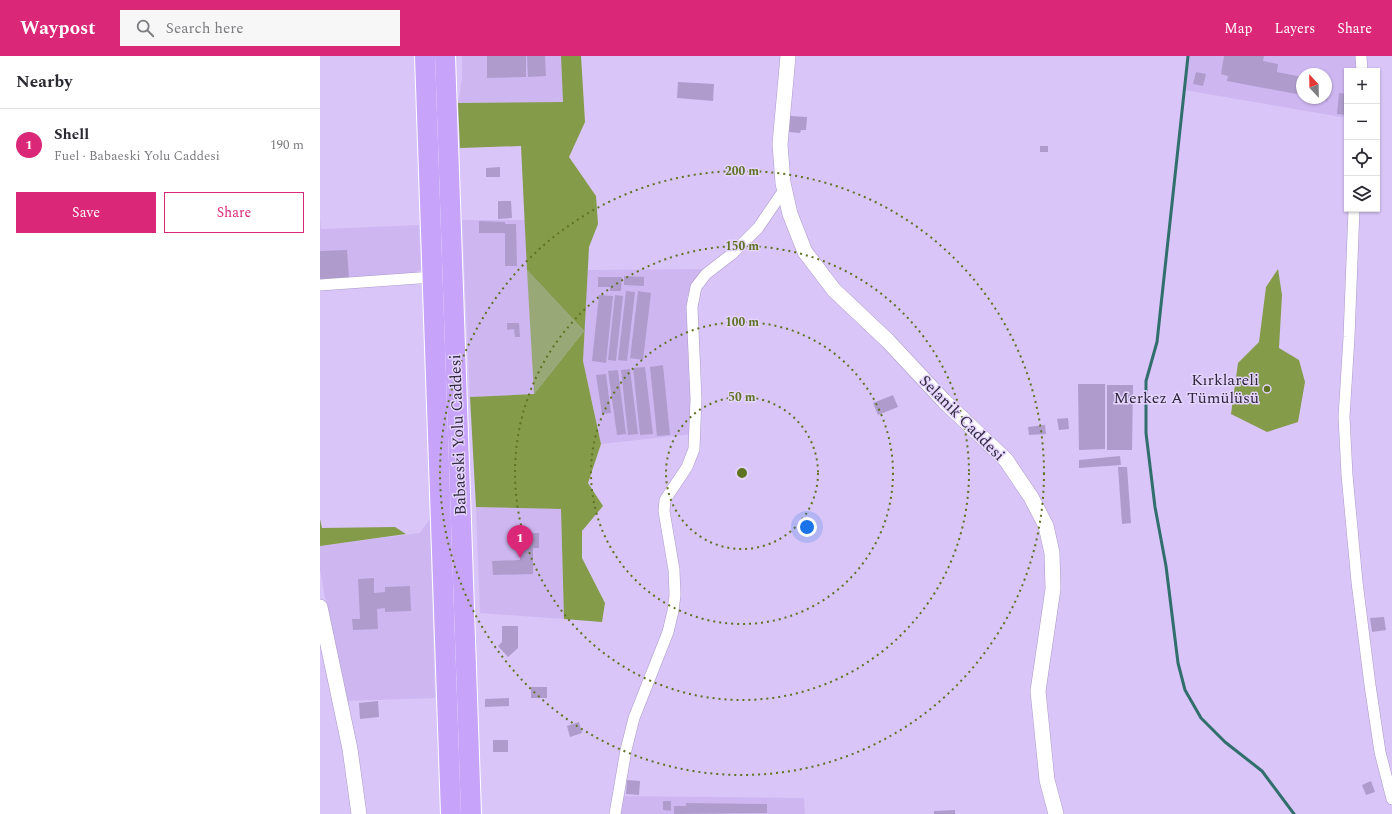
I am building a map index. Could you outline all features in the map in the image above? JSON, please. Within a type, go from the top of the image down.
[{"type":"highway","name":"Babaeski Yolu Caddesi","points":[[426,56],[451,814]]},
{"type":"highway","name":"Babaeski Yolu Caddesi","points":[[445,56],[471,814]]},
{"type":"street","name":"Selanik Caddesi","points":[[788,56],[780,144],[784,190],[790,214],[805,252],[834,290],[888,341],[944,401],[1006,460],[1031,497],[1046,526],[1052,554],[1053,589],[1038,691],[1047,780],[1056,814]]},
{"type":"street","points":[[1361,56],[1362,68]]},
{"type":"street","points":[[615,814],[626,750],[634,718],[668,632],[673,611],[675,595],[674,570],[664,511],[665,500],[683,474],[694,449],[696,399],[692,307],[696,287],[706,274],[732,254],[758,228],[784,190]]},
{"type":"street","points":[[1354,212],[1350,337],[1344,417],[1347,468],[1357,582],[1370,685],[1380,752],[1392,799]]},
{"type":"street","points":[[320,285],[433,277]]},
{"type":"street","points":[[320,607],[350,749],[359,814]]},
{"type":"shaded area","points":[[462,56],[561,56],[563,102],[458,103],[462,79]]},
{"type":"shaded area","points":[[1188,56],[1358,56],[1359,68],[1344,68],[1344,117],[1184,90]]},
{"type":"shaded area","points":[[320,218],[321,229],[419,225],[421,270],[404,277],[320,281]]},
{"type":"shaded area","points":[[462,220],[525,220],[534,394],[470,397]]},
{"type":"shaded area","points":[[704,269],[687,297],[692,434],[601,444],[583,361],[587,270]]},
{"type":"shaded area","points":[[476,507],[561,509],[564,619],[480,613]]},
{"type":"shaded area","points":[[430,519],[435,698],[344,701],[320,570],[320,546],[420,533]]},
{"type":"shaded area","points":[[621,796],[804,798],[805,814],[618,814]]},
{"type":"green space","points":[[561,56],[581,56],[585,122],[569,157],[596,196],[598,224],[589,247],[583,361],[601,444],[588,483],[603,506],[582,531],[582,558],[605,603],[602,622],[564,619],[561,509],[476,507],[470,397],[534,394],[584,331],[527,270],[521,146],[460,148],[458,103],[563,102]]},
{"type":"green space","points":[[1278,269],[1282,295],[1279,348],[1299,360],[1305,382],[1298,422],[1267,432],[1231,414],[1238,363],[1259,342],[1266,287]]},
{"type":"green space","points":[[527,270],[584,331],[534,394]]},
{"type":"green space","points":[[320,519],[322,528],[395,527],[406,534],[320,546]]},
{"type":"building","points":[[487,56],[526,56],[526,77],[487,78]]},
{"type":"building","points":[[527,56],[545,56],[546,76],[528,77]]},
{"type":"building","points":[[1224,56],[1264,56],[1263,61],[1278,64],[1277,72],[1296,76],[1296,94],[1227,81],[1228,76],[1221,74]]},
{"type":"building","points":[[1196,72],[1206,74],[1203,86],[1193,84]]},
{"type":"building","points":[[678,82],[714,84],[713,101],[677,98]]},
{"type":"building","points":[[1339,93],[1344,94],[1344,115],[1337,114]]},
{"type":"building","points":[[790,116],[807,117],[806,130],[801,130],[800,133],[789,132]]},
{"type":"building","points":[[1040,146],[1048,146],[1048,152],[1040,152]]},
{"type":"building","points":[[500,167],[500,177],[486,177],[486,168]]},
{"type":"building","points":[[498,201],[511,201],[512,218],[498,219]]},
{"type":"building","points":[[479,221],[516,224],[517,266],[505,266],[505,233],[479,233]]},
{"type":"building","points":[[347,250],[349,278],[320,279],[320,251]]},
{"type":"building","points":[[624,276],[644,277],[644,286],[624,285]]},
{"type":"building","points":[[598,277],[622,277],[621,291],[610,291],[610,287],[598,287]]},
{"type":"building","points":[[626,291],[635,292],[627,361],[618,360]]},
{"type":"building","points":[[638,291],[651,293],[643,360],[630,358]]},
{"type":"building","points":[[599,295],[613,296],[606,363],[592,361]]},
{"type":"building","points":[[615,295],[623,296],[616,361],[608,360]]},
{"type":"building","points":[[507,323],[519,323],[520,337],[515,337],[514,329],[507,330]]},
{"type":"building","points":[[663,365],[670,435],[657,436],[650,367]]},
{"type":"building","points":[[645,367],[653,434],[640,435],[633,368]]},
{"type":"building","points":[[630,369],[638,434],[628,435],[621,370]]},
{"type":"building","points":[[618,370],[626,434],[617,435],[608,371]]},
{"type":"building","points":[[606,374],[611,413],[602,414],[596,375]]},
{"type":"building","points":[[1078,384],[1105,384],[1105,449],[1079,450]]},
{"type":"building","points":[[1107,385],[1133,385],[1132,450],[1107,450]]},
{"type":"building","points":[[893,395],[898,407],[878,415],[873,403]]},
{"type":"building","points":[[1068,418],[1069,429],[1059,430],[1057,419]]},
{"type":"building","points":[[1045,425],[1046,434],[1029,435],[1028,427]]},
{"type":"building","points":[[1120,456],[1121,465],[1079,468],[1079,460]]},
{"type":"building","points":[[1118,467],[1127,467],[1131,523],[1122,524]]},
{"type":"building","points":[[520,533],[539,533],[539,548],[533,548],[533,574],[493,575],[492,561],[520,560]]},
{"type":"building","points":[[374,578],[374,593],[385,592],[385,587],[410,586],[411,611],[385,612],[385,608],[377,609],[378,629],[353,630],[352,619],[360,619],[358,579]]},
{"type":"building","points":[[1384,617],[1386,630],[1372,632],[1370,618]]},
{"type":"building","points":[[502,626],[518,626],[518,648],[508,657],[498,646],[502,642]]},
{"type":"building","points":[[531,687],[547,687],[547,698],[531,698]]},
{"type":"building","points":[[509,698],[509,706],[485,707],[485,699]]},
{"type":"building","points":[[378,701],[379,717],[360,719],[359,703]]},
{"type":"building","points":[[579,722],[582,733],[570,737],[567,726]]},
{"type":"building","points":[[493,740],[508,740],[508,752],[493,752]]},
{"type":"building","points":[[627,780],[640,781],[639,795],[626,794]]},
{"type":"building","points":[[1371,781],[1375,792],[1366,795],[1362,785]]},
{"type":"building","points":[[663,801],[671,801],[671,811],[663,810]]},
{"type":"building","points":[[686,803],[767,804],[767,813],[674,814],[674,806],[686,806]]},
{"type":"building","points":[[955,810],[955,814],[934,814],[934,811]]},
{"type":"waterway","points":[[1188,56],[1157,342],[1146,381],[1146,433],[1155,507],[1166,566],[1178,663],[1185,690],[1201,718],[1225,742],[1262,771],[1294,814]]},
{"type":"place","name":"Kırklareli Merkez A Tümülüsü","points":[[1267,389]]},
{"type":"place","name":"Shell","points":[[520,558]]}]
